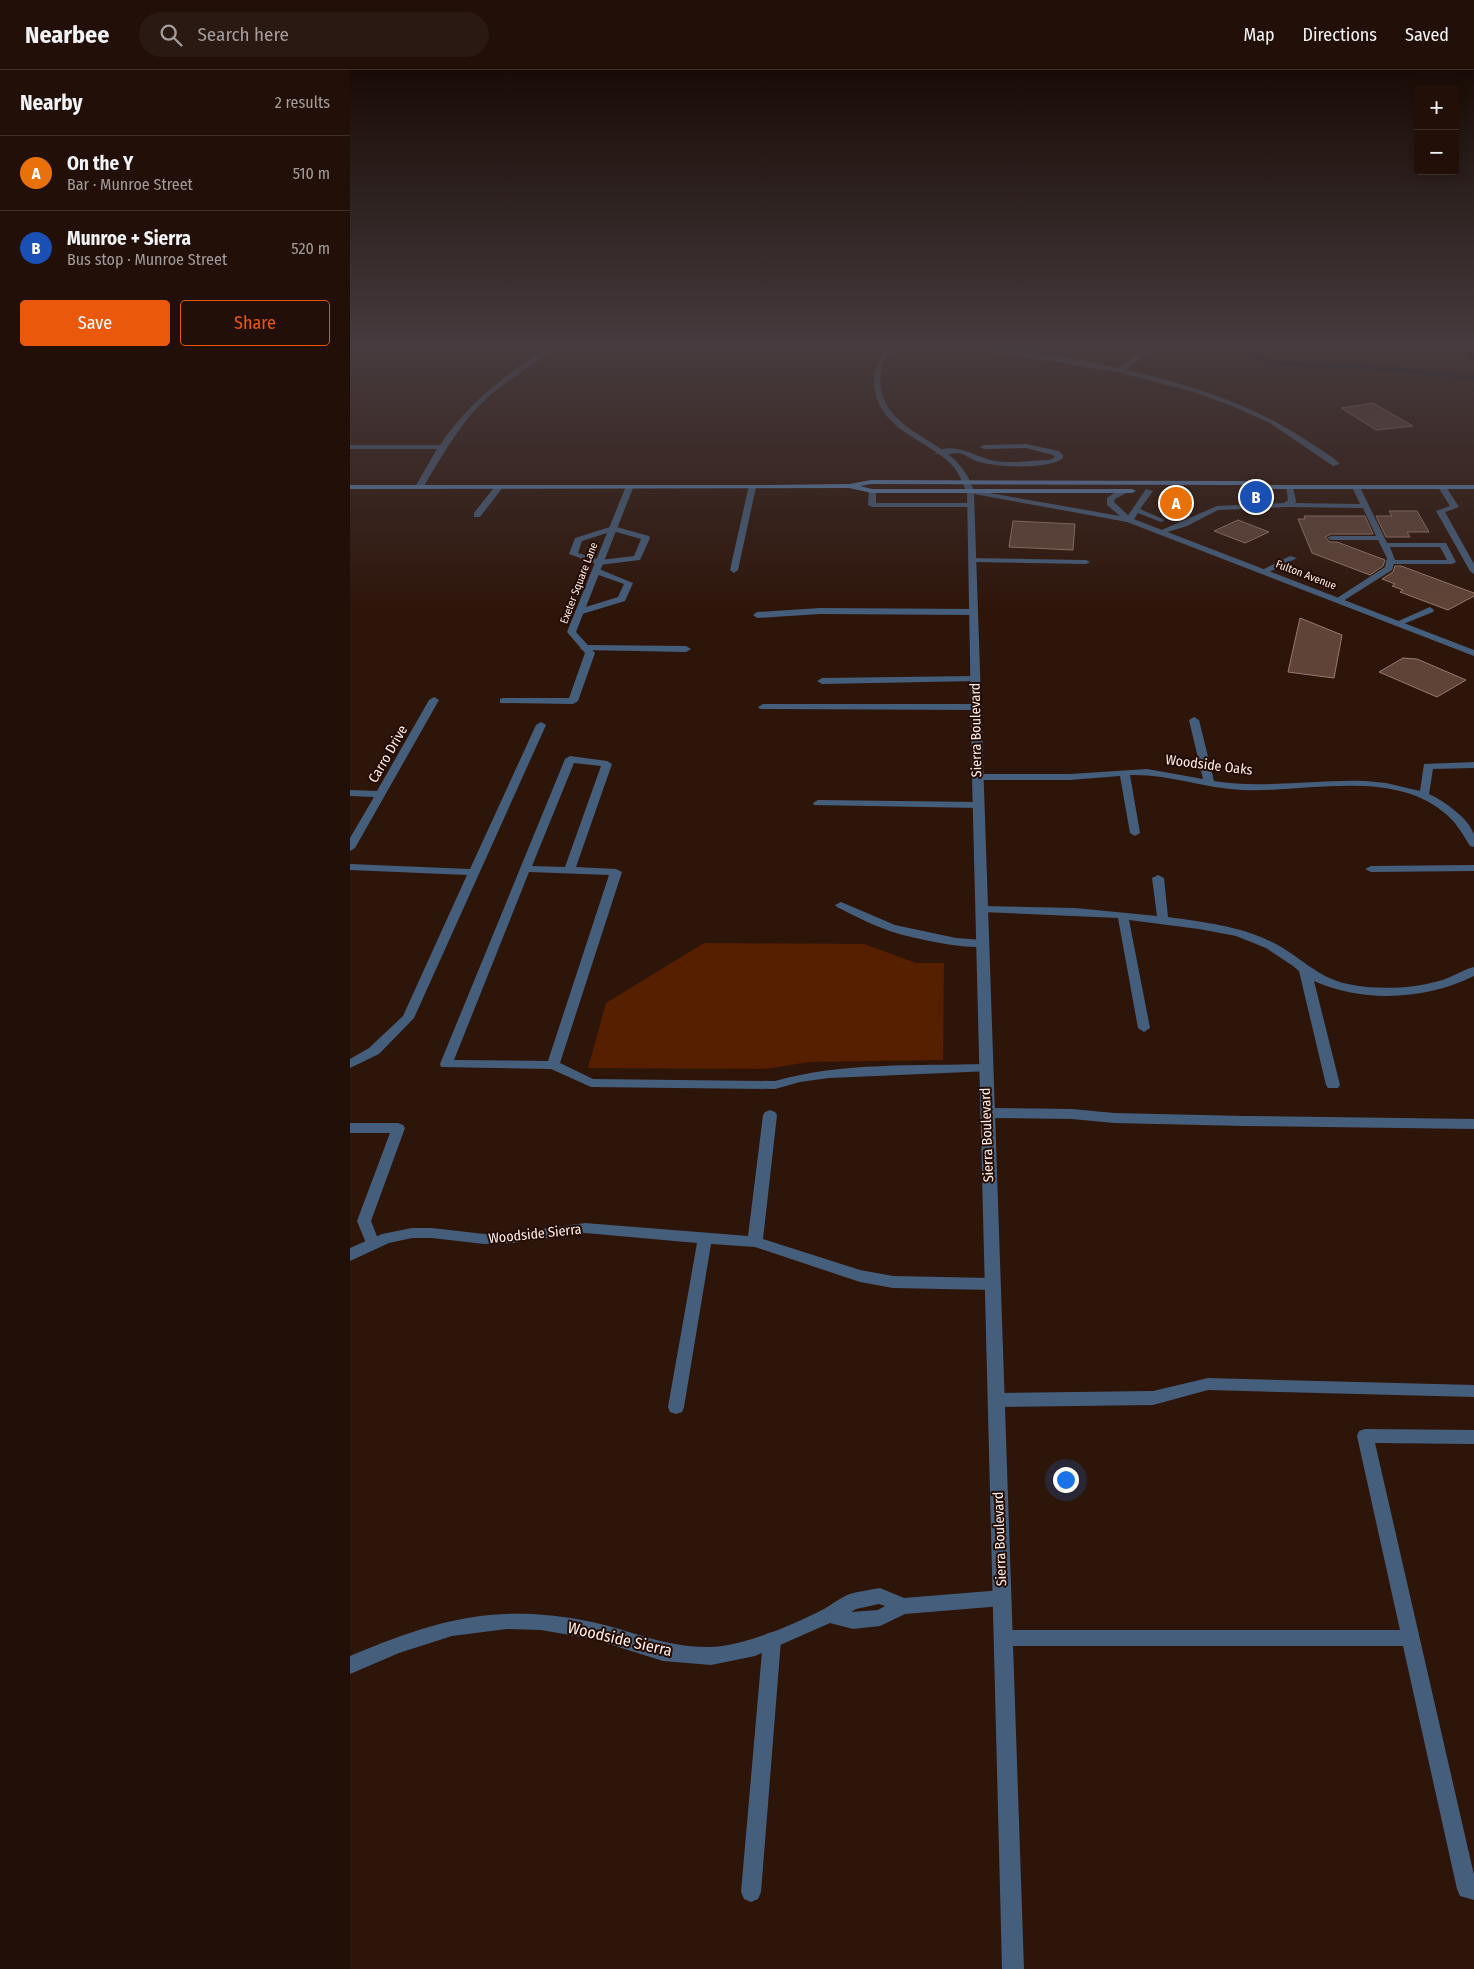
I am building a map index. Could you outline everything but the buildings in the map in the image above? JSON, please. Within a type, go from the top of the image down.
[{"type":"main road","name":"Fulton Avenue","points":[[350,487],[752,487],[849,486],[871,482],[1246,483],[1263,487]]},
{"type":"main road","name":"Fulton Avenue","points":[[849,486],[872,492],[970,498]]},
{"type":"main road","points":[[970,498],[1123,491],[1250,491],[1263,487],[1474,487]]},
{"type":"street","points":[[419,487],[442,447],[453,434]]},
{"type":"street","name":"Sierra Boulevard","points":[[910,434],[953,462],[966,475],[970,498],[1013,1969]]},
{"type":"street","points":[[1290,434],[1336,464]]},
{"type":"street","points":[[960,451],[996,464],[1052,462],[1059,458],[1059,455],[1056,453],[1026,446],[984,447]]},
{"type":"street","points":[[350,447],[442,447]]},
{"type":"street","points":[[939,453],[975,448]]},
{"type":"street","points":[[477,515],[499,487]]},
{"type":"street","points":[[734,570],[752,487]]},
{"type":"street","points":[[1286,505],[1292,501],[1289,487]]},
{"type":"street","points":[[1340,600],[1389,568],[1391,558],[1356,487]]},
{"type":"street","points":[[1442,487],[1455,507],[1440,511],[1474,571]]},
{"type":"street","name":"Exeter Square Lane","points":[[585,648],[571,632],[628,488]]},
{"type":"street","name":"Fulton Avenue","points":[[1123,491],[1111,498],[1110,503],[1129,520]]},
{"type":"street","points":[[1129,520],[1149,491]]},
{"type":"street","points":[[872,492],[872,506],[970,498]]},
{"type":"street","name":"Fulton Avenue","points":[[970,498],[1129,520],[1474,653]]},
{"type":"street","points":[[1161,532],[1184,524],[1217,508],[1286,505],[1365,506]]},
{"type":"street","points":[[1136,510],[1161,520]]},
{"type":"street","points":[[579,612],[622,599],[629,583],[572,554],[578,540],[613,528],[646,538],[637,558],[598,567]]},
{"type":"street","points":[[1331,538],[1443,545],[1452,562],[1390,562]]},
{"type":"street","points":[[1264,571],[1293,558]]},
{"type":"street","points":[[972,560],[1086,562]]},
{"type":"street","points":[[1398,623],[1430,610]]},
{"type":"street","points":[[757,615],[820,611],[974,612]]},
{"type":"street","points":[[585,648],[686,650]]},
{"type":"street","points":[[503,701],[573,702],[590,654],[585,648]]},
{"type":"street","points":[[822,681],[975,679]]},
{"type":"street","name":"Carro Drive","points":[[350,848],[434,700]]},
{"type":"street","points":[[763,707],[975,707]]},
{"type":"street","points":[[1194,720],[1209,783]]},
{"type":"street","points":[[350,1064],[374,1051],[408,1018],[541,726]]},
{"type":"street","points":[[569,871],[607,764],[570,759],[446,1064],[553,1065],[591,1084],[775,1085],[800,1078],[829,1074],[986,1068]]},
{"type":"street","points":[[1424,796],[1428,766],[1474,766]]},
{"type":"street","points":[[1124,772],[1135,833]]},
{"type":"street","name":"Woodside Oaks","points":[[977,777],[1085,776],[1124,772],[1162,774],[1209,783],[1242,786],[1271,787],[1363,783],[1407,790],[1424,796],[1454,814],[1465,826],[1474,844]]},
{"type":"street","points":[[350,793],[381,794]]},
{"type":"street","points":[[818,803],[978,804]]},
{"type":"street","points":[[350,867],[474,872]]},
{"type":"street","points":[[1370,869],[1474,868]]},
{"type":"street","points":[[525,870],[616,872],[553,1065]]},
{"type":"street","points":[[1158,878],[1163,921]]},
{"type":"street","points":[[841,904],[891,928],[956,942],[983,944]]},
{"type":"street","points":[[981,909],[1037,910],[1123,916],[1210,927],[1257,939],[1278,950],[1325,982],[1340,987],[1388,991],[1421,990],[1463,978],[1474,971]]},
{"type":"street","points":[[1123,916],[1144,1028]]},
{"type":"street","points":[[1305,970],[1333,1085]]},
{"type":"street","points":[[987,1113],[1072,1114],[1114,1118],[1216,1121],[1474,1124]]},
{"type":"street","points":[[755,1242],[770,1115]]},
{"type":"street","points":[[350,1128],[398,1128],[364,1221],[373,1244]]},
{"type":"street","name":"Woodside Sierra","points":[[350,1255],[387,1238],[412,1233],[432,1233],[484,1239],[513,1238],[585,1228],[755,1242],[860,1276],[893,1282],[992,1284]]},
{"type":"street","points":[[676,1407],[705,1238]]},
{"type":"street","points":[[996,1400],[1153,1398],[1208,1384],[1474,1391]]},
{"type":"street","points":[[1474,1436],[1364,1436],[1468,1889],[1474,1890]]},
{"type":"street","name":"Woodside Sierra","points":[[350,1665],[397,1645],[452,1628],[507,1621],[541,1622],[593,1630],[663,1652],[711,1656],[755,1647],[830,1615],[852,1621],[880,1618],[903,1606],[1002,1598]]},
{"type":"street","points":[[1003,1638],[1410,1638]]},
{"type":"street","points":[[751,1892],[772,1640]]},
{"type":"shaded area","points":[[704,943],[864,944],[916,963],[944,963],[943,1060],[809,1062],[765,1069],[588,1068],[606,1003]]},
{"type":"place","name":"Munroe + Sierra","points":[[1256,497]]},
{"type":"place","name":"On the Y","points":[[1176,503]]}]
